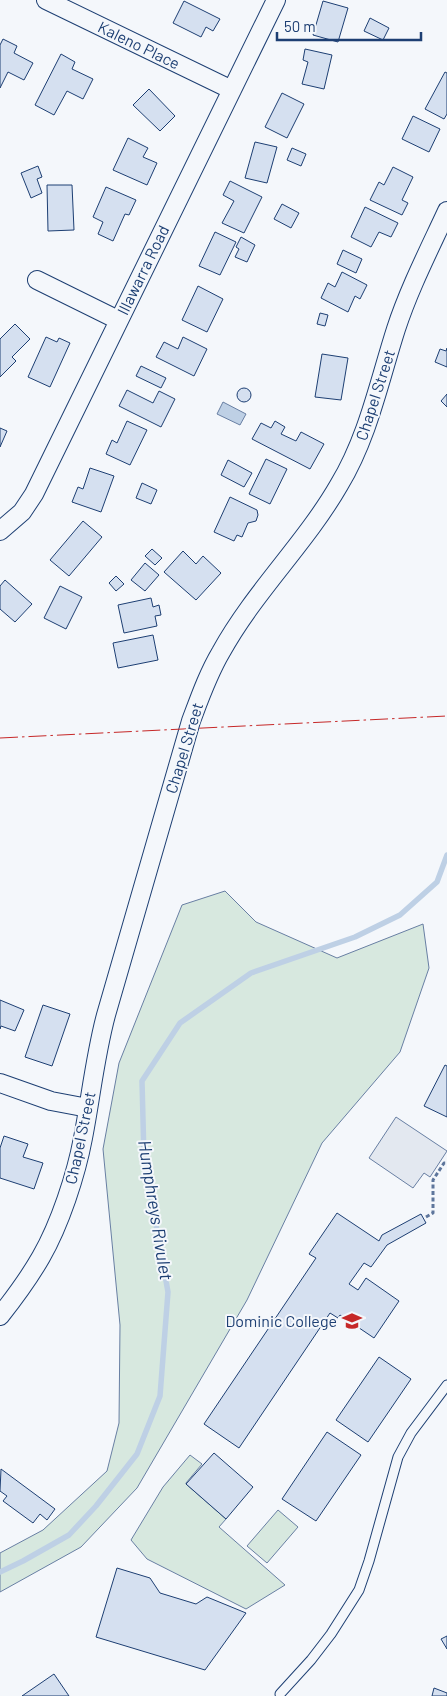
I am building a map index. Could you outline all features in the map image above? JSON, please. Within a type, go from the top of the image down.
[{"type":"street","name":"Kaleno Place","points":[[46,0],[232,90]]},
{"type":"street","name":"Illawarra Road","points":[[0,531],[22,512],[34,494],[276,0]]},
{"type":"street","name":"Chapel Street","points":[[0,1316],[28,1279],[42,1255],[56,1225],[73,1179],[83,1140],[97,1048],[191,721],[205,684],[221,652],[239,623],[319,516],[353,459],[378,392],[408,298],[447,211]]},
{"type":"street","points":[[37,280],[118,320]]},
{"type":"street","points":[[0,1083],[51,1101],[88,1108]]},
{"type":"lane","points":[[280,1694],[311,1660],[331,1634],[359,1590],[370,1562],[398,1458],[411,1433],[447,1385]]},
{"type":"path","points":[[426,1217],[433,1213],[433,1180],[444,1163],[447,1163]]},
{"type":"shaded area","points":[[225,891],[256,922],[337,958],[423,924],[429,968],[400,1052],[322,1143],[247,1300],[137,1488],[81,1547],[0,1592],[0,1553],[43,1530],[107,1471],[119,1423],[120,1325],[103,1149],[119,1063],[182,905]]},
{"type":"shaded area","points":[[396,1117],[447,1151],[430,1177],[424,1173],[413,1188],[369,1158]]},
{"type":"shaded area","points":[[190,1455],[202,1464],[186,1484],[226,1519],[219,1527],[285,1585],[246,1609],[147,1559],[131,1540],[163,1487]]},
{"type":"shaded area","points":[[278,1510],[298,1527],[267,1563],[247,1546]]},
{"type":"water","points":[[223,402],[246,414],[240,425],[217,414]]},
{"type":"building","points":[[184,1],[220,19],[213,31],[206,27],[201,37],[173,23]]},
{"type":"building","points":[[323,1],[348,8],[338,42],[313,35]]},
{"type":"building","points":[[370,18],[389,28],[383,40],[364,31]]},
{"type":"building","points":[[3,39],[17,46],[14,53],[33,63],[24,80],[8,72],[0,88],[0,45]]},
{"type":"building","points":[[305,49],[332,55],[324,89],[302,84],[308,62],[303,60]]},
{"type":"building","points":[[61,54],[75,62],[72,69],[93,79],[83,99],[67,91],[54,115],[35,105]]},
{"type":"building","points":[[445,72],[447,73],[447,114],[444,119],[425,109]]},
{"type":"building","points":[[149,89],[175,116],[160,131],[133,105]]},
{"type":"building","points":[[282,93],[304,104],[287,138],[265,127]]},
{"type":"building","points":[[413,116],[440,129],[429,152],[402,139]]},
{"type":"building","points":[[128,138],[148,148],[143,157],[157,163],[147,185],[113,170]]},
{"type":"building","points":[[255,142],[277,147],[267,183],[245,178]]},
{"type":"building","points":[[292,148],[306,154],[301,166],[287,160]]},
{"type":"building","points":[[38,166],[42,177],[37,179],[42,193],[31,198],[21,173]]},
{"type":"building","points":[[393,167],[413,177],[402,200],[408,203],[402,215],[370,200],[379,182],[384,185]]},
{"type":"building","points":[[230,181],[262,197],[244,233],[222,223],[234,201],[223,195]]},
{"type":"building","points":[[47,185],[72,185],[74,230],[48,231]]},
{"type":"building","points":[[106,187],[136,200],[129,215],[125,214],[113,241],[98,234],[103,222],[93,217]]},
{"type":"building","points":[[282,204],[299,213],[291,228],[274,219]]},
{"type":"building","points":[[365,207],[398,223],[391,237],[379,232],[371,247],[351,237]]},
{"type":"building","points":[[215,232],[236,242],[220,275],[199,266]]},
{"type":"building","points":[[241,237],[255,245],[247,262],[235,257],[239,249],[236,247]]},
{"type":"building","points":[[343,250],[362,259],[356,273],[337,264]]},
{"type":"building","points":[[342,272],[367,285],[360,299],[355,296],[348,312],[321,298],[328,283],[335,287]]},
{"type":"building","points":[[198,286],[223,299],[207,332],[182,320]]},
{"type":"building","points":[[320,313],[328,315],[325,326],[317,324]]},
{"type":"building","points":[[15,324],[30,339],[12,357],[16,361],[0,377],[0,339]]},
{"type":"building","points":[[46,337],[57,342],[59,338],[70,343],[50,387],[28,377]]},
{"type":"building","points":[[183,337],[207,349],[194,376],[156,357],[164,342],[178,349]]},
{"type":"building","points":[[447,348],[447,367],[435,362],[440,349],[446,351]]},
{"type":"building","points":[[322,354],[348,358],[341,400],[315,397]]},
{"type":"building","points":[[141,366],[166,378],[161,388],[136,376]]},
{"type":"building","points":[[244,388],[249,390],[251,395],[249,400],[244,402],[239,400],[237,395],[239,390]]},
{"type":"building","points":[[127,390],[153,403],[159,391],[175,399],[161,427],[119,406]]},
{"type":"building","points":[[447,394],[447,407],[441,401]]},
{"type":"building","points":[[127,421],[147,430],[130,465],[106,454],[112,440],[117,443]]},
{"type":"building","points":[[275,421],[285,427],[281,434],[296,441],[301,432],[324,444],[310,469],[252,439],[261,423],[271,428]]},
{"type":"building","points":[[0,428],[7,431],[0,447]]},
{"type":"building","points":[[266,459],[287,469],[270,504],[249,494]]},
{"type":"building","points":[[228,460],[252,473],[244,487],[221,475]]},
{"type":"building","points":[[90,468],[114,476],[101,512],[72,502],[78,487],[83,489]]},
{"type":"building","points":[[142,483],[157,490],[151,504],[136,498]]},
{"type":"building","points":[[230,497],[257,510],[258,515],[256,521],[248,523],[242,537],[237,535],[234,541],[214,532]]},
{"type":"building","points":[[83,521],[102,537],[69,576],[50,560]]},
{"type":"building","points":[[152,549],[162,558],[155,565],[145,556]]},
{"type":"building","points":[[183,551],[196,564],[203,556],[221,573],[196,600],[164,572]]},
{"type":"building","points":[[145,563],[159,575],[145,591],[131,580]]},
{"type":"building","points":[[116,576],[124,584],[116,591],[109,583]]},
{"type":"building","points":[[5,580],[32,604],[15,622],[0,609],[0,586]]},
{"type":"building","points":[[60,586],[82,597],[66,629],[44,618]]},
{"type":"building","points":[[151,598],[153,607],[159,605],[161,615],[155,616],[157,626],[124,633],[118,605]]},
{"type":"building","points":[[153,635],[158,660],[118,668],[113,643]]},
{"type":"building","points":[[0,1000],[24,1010],[15,1031],[1,1026],[0,1029]]},
{"type":"building","points":[[43,1005],[70,1014],[52,1066],[25,1057]]},
{"type":"building","points":[[445,1065],[447,1066],[447,1117],[424,1106]]},
{"type":"building","points":[[4,1136],[28,1144],[23,1157],[43,1163],[34,1189],[0,1178],[0,1148]]},
{"type":"building","points":[[337,1213],[379,1241],[382,1235],[421,1214],[426,1223],[387,1245],[371,1267],[364,1263],[349,1284],[358,1290],[366,1278],[399,1301],[374,1338],[340,1315],[338,1318],[330,1313],[239,1448],[204,1424],[316,1258],[309,1254]]},
{"type":"building","points":[[379,1357],[411,1379],[368,1442],[336,1420]]},
{"type":"building","points":[[327,1432],[361,1455],[316,1521],[282,1499]]},
{"type":"building","points":[[214,1453],[253,1487],[226,1519],[186,1484]]},
{"type":"building","points":[[1,1469],[55,1509],[47,1520],[40,1514],[33,1523],[3,1501],[7,1496],[0,1491]]},
{"type":"building","points":[[117,1568],[150,1578],[160,1593],[196,1604],[207,1597],[246,1613],[205,1670],[96,1637]]},
{"type":"building","points":[[447,1636],[447,1649],[441,1639]]},
{"type":"building","points":[[54,1674],[69,1696],[22,1696]]},
{"type":"building","points":[[434,1688],[447,1693],[447,1696],[432,1696]]},
{"type":"waterway","name":"Humphreys Rivulet","points":[[0,1572],[69,1535],[96,1506],[137,1454],[160,1396],[168,1292],[144,1158],[142,1081],[180,1023],[251,973],[355,937],[400,915],[437,882],[447,855]]},
{"type":"power","points":[[0,738],[447,716]]},
{"type":"place","name":"Dominic College","points":[[352,1321]]}]
